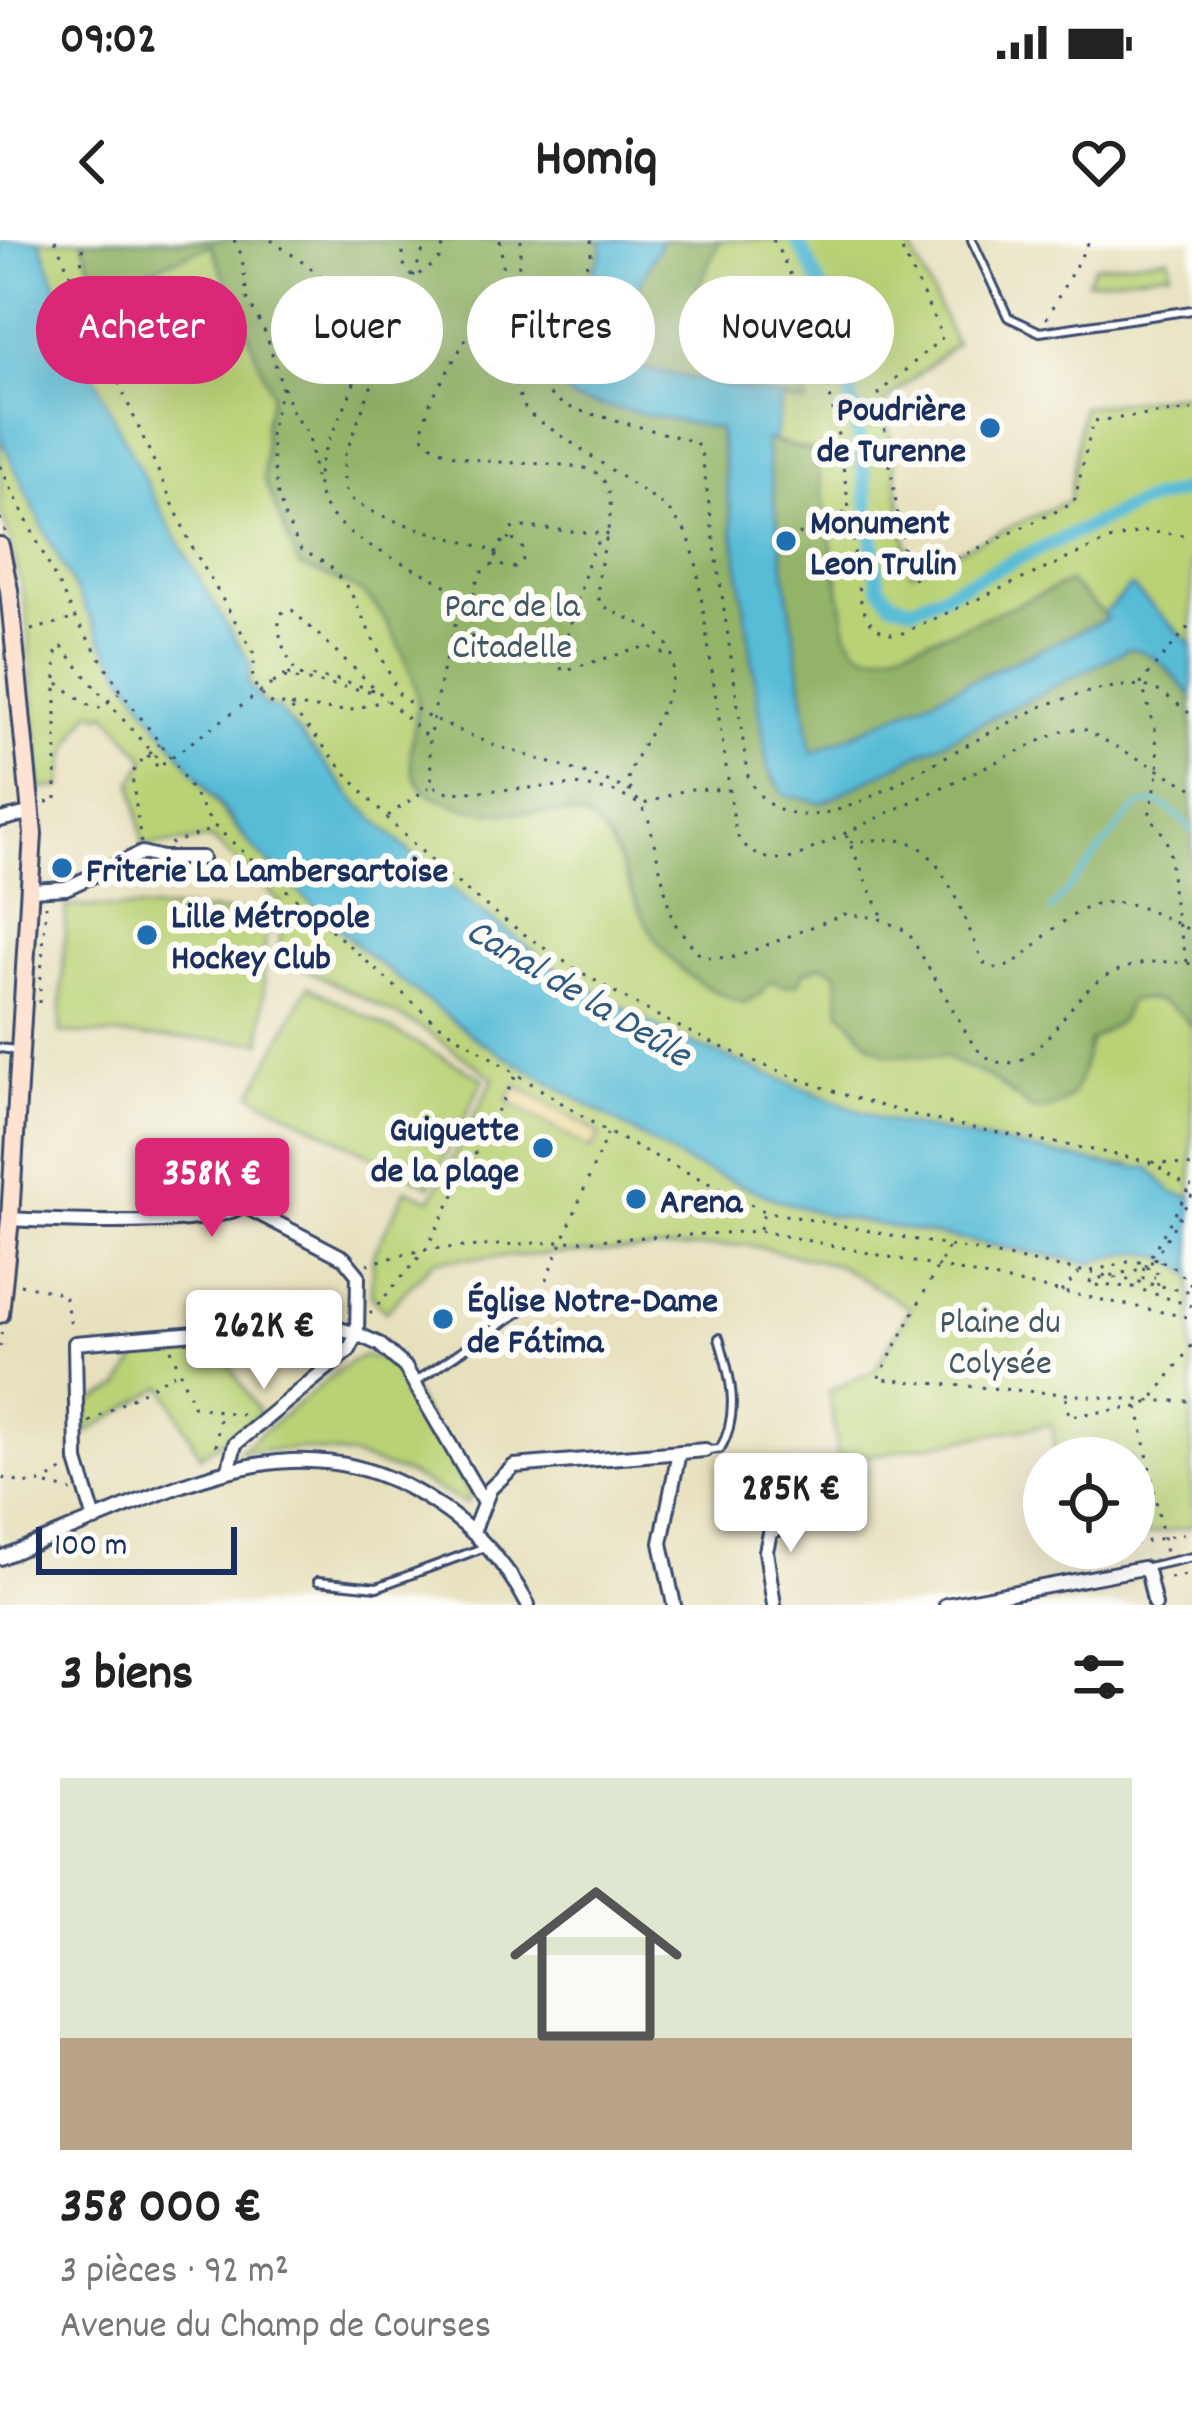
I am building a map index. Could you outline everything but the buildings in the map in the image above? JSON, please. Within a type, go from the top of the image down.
[{"type":"street","points":[[0,546],[40,811],[9,1049],[6,1198],[10,1219],[0,1314]]},
{"type":"street","points":[[0,820],[40,811]]},
{"type":"street","points":[[31,890],[65,888],[142,853],[202,858]]},
{"type":"street","points":[[150,1220],[147,1160],[151,1159],[244,1204],[356,1268],[360,1282],[357,1327],[344,1356],[233,1447],[229,1468]]},
{"type":"street","points":[[10,1219],[88,1224],[229,1215],[244,1204]]},
{"type":"street","points":[[94,1520],[76,1461],[75,1343],[318,1323],[357,1327],[389,1351],[415,1382],[484,1503]]},
{"type":"street","points":[[473,1532],[496,1481],[514,1466],[705,1450]]},
{"type":"street","points":[[674,1605],[661,1543],[679,1452]]},
{"type":"street","points":[[0,1558],[229,1468],[304,1461],[374,1473],[420,1494],[488,1546],[528,1605]]},
{"type":"street","points":[[773,1605],[766,1545],[770,1533],[819,1522],[838,1525]]},
{"type":"street","points":[[946,1605],[1138,1569]]},
{"type":"street","points":[[1143,1569],[1155,1605]]},
{"type":"lane","points":[[972,240],[1008,317],[1040,332],[1192,310]]},
{"type":"lane","points":[[415,1382],[539,1298]]},
{"type":"lane","points":[[705,1450],[720,1449],[732,1410],[730,1375],[719,1338]]},
{"type":"lane","points":[[318,1581],[372,1588],[488,1546]]},
{"type":"lane","points":[[1155,1565],[1192,1557]]},
{"type":"path","points":[[55,240],[69,276]]},
{"type":"path","points":[[81,276],[83,240]]},
{"type":"path","points":[[234,240],[242,256],[247,298],[266,334],[293,414],[309,436],[326,508],[368,543],[455,591],[461,603]]},
{"type":"path","points":[[271,240],[318,273],[345,303],[356,335],[357,383],[322,456],[318,484]]},
{"type":"path","points":[[403,240],[403,263],[412,276]]},
{"type":"path","points":[[414,276],[427,240]]},
{"type":"path","points":[[416,276],[438,262],[446,240]]},
{"type":"path","points":[[500,240],[503,266],[499,283],[431,400],[421,433],[436,448],[459,454],[597,473],[609,498],[598,582],[600,603],[647,626],[667,643],[673,658],[669,693],[628,776],[649,821],[671,920],[698,953],[737,957],[844,914],[885,921],[908,932],[974,1046],[988,1061],[1002,1067],[1021,1063],[1095,983],[1127,967],[1166,961],[1190,964],[1173,893],[1173,855],[1164,832],[1149,816],[1159,770],[1155,729],[1142,686],[1158,660],[1192,623]]},
{"type":"path","points":[[521,240],[513,371],[516,395],[528,413],[667,508],[688,535],[696,562],[736,834],[744,846],[760,858],[793,858],[1061,731],[1082,728],[1192,788]]},
{"type":"path","points":[[591,240],[591,256],[538,370],[545,392],[559,404],[696,442],[702,456],[748,776],[764,802],[796,814],[841,811],[1045,705],[1077,695],[1142,686],[1192,715]]},
{"type":"path","points":[[773,240],[818,341],[835,421],[863,612],[872,626],[884,634],[898,635],[1109,540],[1144,531],[1192,536]]},
{"type":"path","points":[[897,240],[943,338],[879,393],[907,574],[913,579],[1074,503],[1093,421],[1192,410]]},
{"type":"path","points":[[1040,332],[1090,240]]},
{"type":"path","points":[[117,384],[192,547],[255,655],[252,681],[268,703],[348,711],[385,695]]},
{"type":"path","points":[[372,384],[345,455],[345,491],[354,502],[394,520],[496,552]]},
{"type":"path","points":[[282,386],[270,432],[271,455],[277,491],[294,538],[301,550],[329,566],[350,592],[399,694],[412,708],[494,745],[632,792]]},
{"type":"path","points":[[0,466],[75,618],[216,828],[434,1022],[608,1132],[764,1211],[1158,1287],[1192,1289]]},
{"type":"path","points":[[788,540],[848,511]]},
{"type":"path","points":[[496,552],[509,540],[510,529],[522,527],[607,534]]},
{"type":"path","points":[[607,534],[589,560],[559,667],[566,672],[647,646],[673,658]]},
{"type":"path","points":[[496,552],[498,561],[509,568],[522,563],[524,550],[509,540]]},
{"type":"path","points":[[432,786],[433,718],[461,603],[474,592],[479,574],[498,561]]},
{"type":"path","points":[[147,755],[158,767],[294,668],[281,646],[279,616],[285,610],[298,613],[430,739]]},
{"type":"path","points":[[27,631],[75,618]]},
{"type":"path","points":[[40,811],[46,802],[56,801],[56,649],[62,647],[162,764]]},
{"type":"path","points":[[284,675],[385,695]]},
{"type":"path","points":[[56,682],[93,708],[121,691]]},
{"type":"path","points":[[289,706],[386,817],[504,917],[572,964],[697,1035],[754,1061],[898,1111],[980,1131],[1192,1166]]},
{"type":"path","points":[[160,743],[132,776],[131,799],[142,853],[216,828]]},
{"type":"path","points":[[432,786],[451,794],[577,785],[613,790],[641,805],[688,790],[730,790]]},
{"type":"path","points":[[386,817],[432,786]]},
{"type":"path","points":[[846,834],[885,921]]},
{"type":"path","points":[[850,842],[907,842],[921,848],[964,910],[984,963],[999,969],[1099,903],[1122,900],[1192,931]]},
{"type":"path","points":[[357,1327],[426,1249],[516,1076]]},
{"type":"path","points":[[539,1298],[608,1132]]},
{"type":"path","points":[[1152,1162],[1182,1184],[1192,1185],[1141,1278],[1155,1277]]},
{"type":"path","points":[[1192,1195],[1150,1267],[1090,1280],[1089,1285],[1133,1287],[1192,1306]]},
{"type":"path","points":[[760,1231],[764,1211]]},
{"type":"path","points":[[356,1268],[426,1249],[760,1231],[1192,1318]]},
{"type":"path","points":[[948,1248],[878,1379],[1192,1401]]},
{"type":"path","points":[[1158,1287],[1155,1277],[1161,1261]]},
{"type":"path","points":[[1090,1272],[1128,1262],[1168,1262],[1192,1289]]},
{"type":"path","points":[[1061,1292],[1081,1272]]},
{"type":"path","points":[[20,1284],[64,1294],[75,1343]]},
{"type":"path","points":[[171,1335],[178,1372],[193,1406],[266,1421]]},
{"type":"path","points":[[1065,1394],[1069,1416],[1138,1407],[1151,1401],[1192,1345]]},
{"type":"path","points":[[76,1428],[178,1372]]},
{"type":"path","points":[[1138,1407],[1170,1578]]},
{"type":"path","points":[[216,1445],[220,1412]]},
{"type":"path","points":[[43,1484],[76,1461]]},
{"type":"path","points":[[4,1478],[86,1495]]},
{"type":"path","points":[[1155,1540],[1192,1532]]},
{"type":"path","points":[[1150,1583],[1192,1574]]},
{"type":"green space","name":"Parc de la Citadelle","points":[[40,240],[602,240],[609,276],[467,276],[467,384],[644,384],[768,767],[1192,696],[1192,1197],[1172,1193],[1128,1164],[1114,1166],[883,1120],[673,1036],[558,970],[436,877],[357,802],[278,709],[265,706],[248,682],[250,665],[161,511],[98,384],[247,384],[247,276],[53,276]]},
{"type":"green space","name":"Parc de la Citadelle","points":[[82,240],[602,240],[602,253],[591,276],[467,276],[467,384],[623,384],[684,421],[718,429],[768,767],[775,784],[822,803],[1130,648],[1157,660],[1192,696],[1192,1028],[1165,1004],[1129,1001],[1121,1020],[1090,1041],[1069,1097],[1034,1111],[989,1077],[944,1057],[888,1054],[870,1044],[840,1010],[837,972],[822,965],[804,972],[798,984],[783,986],[772,981],[743,1003],[698,982],[655,939],[611,845],[590,821],[563,813],[465,808],[425,791],[416,779],[410,758],[416,690],[399,645],[366,596],[299,566],[264,479],[265,422],[272,393],[247,332],[247,276],[224,276],[211,245],[133,276],[94,276]]},
{"type":"green space","points":[[662,240],[907,240],[956,343],[885,402],[911,572],[1069,500],[1082,407],[1192,393],[1192,645],[1131,587],[1104,614],[812,753],[613,384],[655,384],[655,276],[643,276]]},
{"type":"green space","points":[[662,240],[720,240],[704,276],[679,276],[679,377],[655,372],[655,276],[643,276]]},
{"type":"green space","points":[[1169,257],[1171,271],[1087,282],[1094,266]]},
{"type":"green space","points":[[713,384],[805,384],[807,404]]},
{"type":"green space","name":"Plaine du Colysée","points":[[0,437],[105,646],[225,815],[254,849],[369,956],[478,1040],[688,1164],[781,1201],[827,1215],[1090,1263],[1131,1254],[1156,1255],[1192,1276],[1192,1527],[1155,1533],[1155,1437],[1053,1437],[1051,1424],[838,1461],[829,1391],[875,1370],[910,1308],[838,1265],[748,1245],[435,1260],[385,1312],[371,1295],[373,1255],[406,1189],[431,1199],[494,1078],[420,1027],[280,956],[280,902],[212,839],[143,846],[133,781],[146,759],[106,712],[100,716],[93,710],[81,727],[67,756],[62,787],[41,789],[26,607],[0,513]]},
{"type":"green space","points":[[765,439],[815,452],[847,632],[865,653],[932,638],[1069,582],[1108,618],[812,753]]},
{"type":"green space","points":[[66,906],[266,913],[262,1042],[60,1033]]},
{"type":"green space","points":[[308,986],[484,1079],[430,1186],[252,1094]]},
{"type":"green space","points":[[254,1330],[222,1353],[260,1414],[200,1456],[164,1386],[86,1433],[87,1404],[120,1387],[140,1353],[193,1348],[197,1337]]},
{"type":"green space","points":[[366,1356],[391,1362],[402,1374],[470,1495],[466,1504],[408,1474],[352,1456],[305,1449],[239,1451],[351,1361]]},
{"type":"sand","points":[[516,1085],[600,1134],[591,1150],[507,1101]]},
{"type":"water","name":"Canal de la Deûle","points":[[0,240],[40,240],[54,276],[36,276],[36,384],[98,384],[190,563],[251,665],[248,683],[265,706],[278,709],[357,802],[436,877],[558,970],[673,1036],[883,1120],[1114,1166],[1150,1168],[1172,1193],[1192,1197],[1192,1276],[1156,1255],[1131,1253],[1090,1263],[827,1215],[781,1201],[688,1164],[478,1040],[369,956],[254,849],[156,722],[105,646],[0,437]]},
{"type":"water","points":[[602,240],[662,240],[644,276],[590,276],[602,253]]},
{"type":"water","points":[[655,371],[679,376],[679,384],[716,384],[783,398],[774,440],[765,440],[812,753],[1107,619],[1103,614],[1131,586],[1192,645],[1192,696],[1157,660],[1130,648],[822,803],[785,795],[768,768],[719,429],[575,400],[562,385],[655,384]]},
{"type":"waterway","points":[[796,240],[831,317],[843,361],[879,586],[892,602],[913,607],[1140,503],[1192,488]]},
{"type":"waterway","points":[[1050,911],[1135,808],[1160,804],[1192,831]]},
{"type":"place","name":"Poudrière de Turenne","points":[[990,428]]},
{"type":"place","name":"Monument Leon Trulin","points":[[786,541]]},
{"type":"place","name":"Friterie La Lambersartoise","points":[[62,868]]},
{"type":"place","name":"Lille Métropole Hockey Club","points":[[147,935]]},
{"type":"place","name":"Guiguette de la plage","points":[[543,1148]]},
{"type":"place","name":"Arena","points":[[636,1199]]},
{"type":"place","name":"Église Notre-Dame de Fátima","points":[[443,1319]]}]
